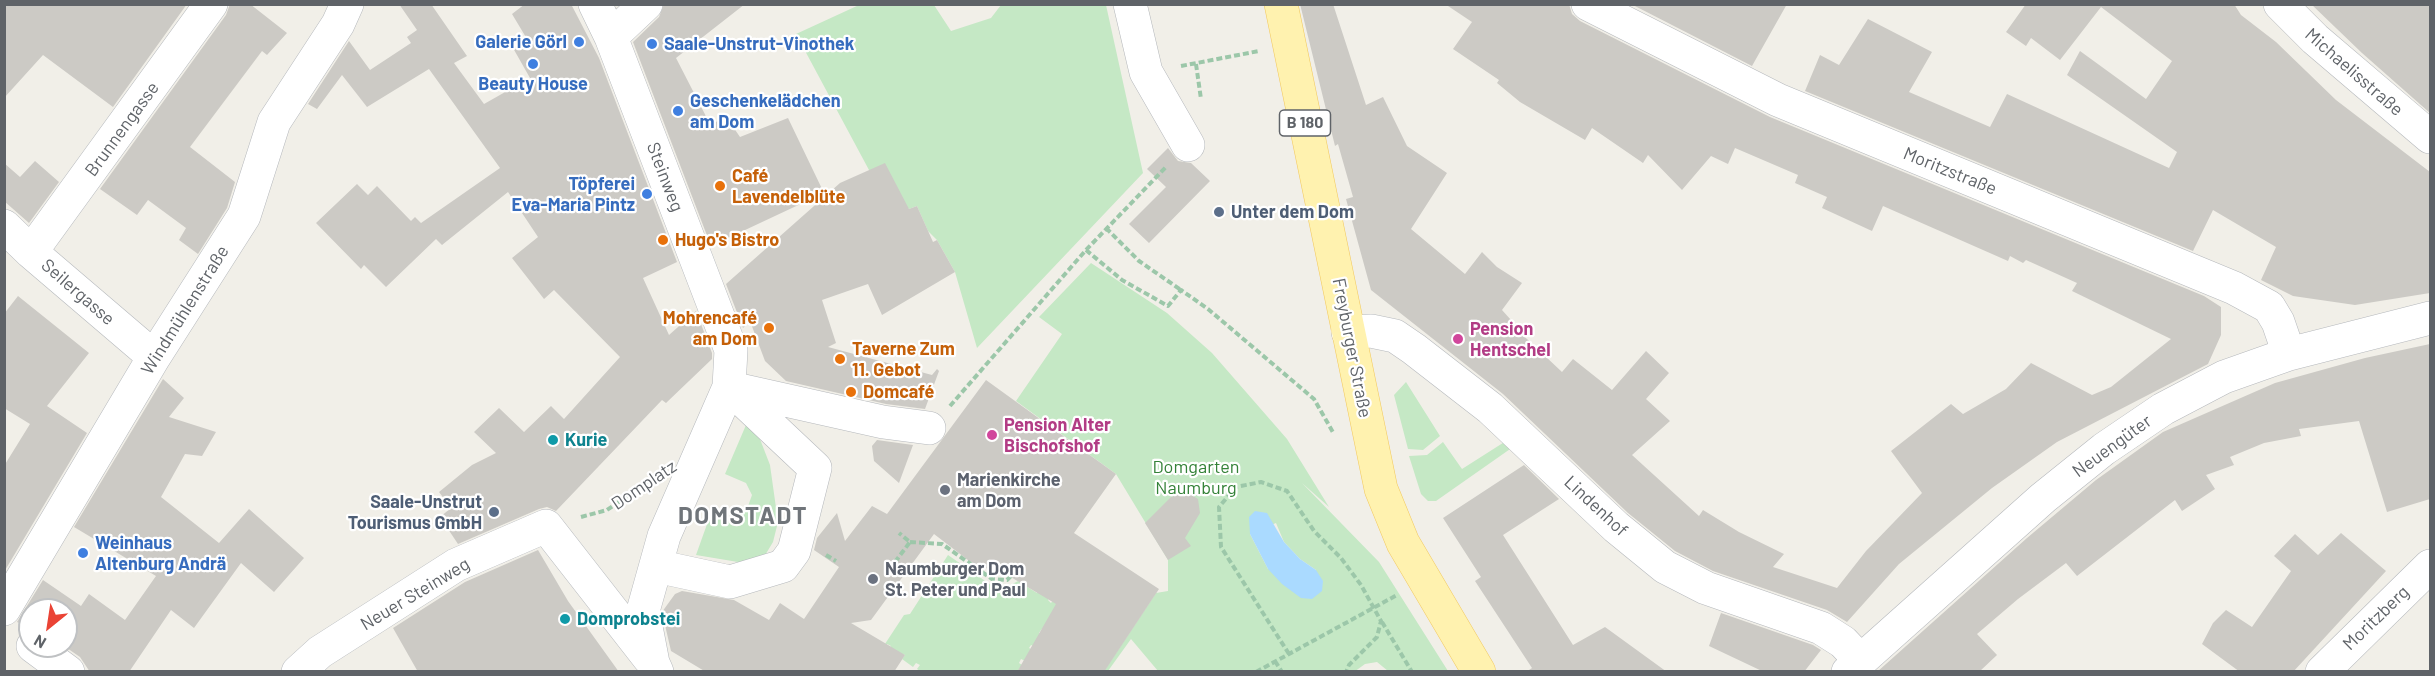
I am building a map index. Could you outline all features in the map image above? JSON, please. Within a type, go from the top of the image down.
[{"type":"main road","name":"Freyburger Straße","points":[[1281,4],[1381,489],[1389,514],[1423,578],[1479,672]]},
{"type":"street","name":"Brunnengasse","points":[[31,252],[211,4]]},
{"type":"street","name":"Windmühlenstraße","points":[[4,609],[154,357],[244,216],[274,122],[338,24],[347,4]]},
{"type":"street","name":"Steinweg","points":[[595,4],[611,37],[731,350],[729,387]]},
{"type":"street","points":[[611,37],[646,4]]},
{"type":"street","points":[[1130,4],[1146,72],[1188,145]]},
{"type":"street","name":"Moritzstraße","points":[[1588,4],[1778,100],[2234,288],[2269,307],[2278,322],[2289,354]]},
{"type":"street","name":"Michaelisstraße","points":[[2280,4],[2315,39],[2430,137]]},
{"type":"street","name":"Seilergasse","points":[[4,226],[31,252],[154,357]]},
{"type":"street","name":"Neuengüter","points":[[1854,666],[2043,498],[2104,449],[2163,409],[2224,377],[2289,354],[2430,318]]},
{"type":"street","name":"Lindenhof","points":[[1348,332],[1371,331],[1395,336],[1490,408],[1616,527],[1665,567],[1706,588],[1821,628],[1843,642],[1854,666]]},
{"type":"street","points":[[729,387],[883,422],[929,428]]},
{"type":"street","points":[[656,566],[730,582],[783,566],[794,550],[815,468],[729,387]]},
{"type":"street","name":"Domplatz","points":[[655,667],[643,611],[664,536],[729,387]]},
{"type":"street","points":[[546,526],[655,667]]},
{"type":"street","name":"Neuer Steinweg","points":[[298,672],[320,652],[456,565],[546,526]]},
{"type":"street","name":"Moritzberg","points":[[2322,672],[2430,566]]},
{"type":"street","points":[[4,625],[18,635]]},
{"type":"street","points":[[49,658],[68,672]]},
{"type":"path","points":[[1193,64],[1289,45]]},
{"type":"path","points":[[929,428],[987,366],[1106,228],[1188,145]]},
{"type":"path","points":[[1106,228],[1139,261],[1208,309],[1314,399],[1339,442]]},
{"type":"path","points":[[1086,250],[1122,280],[1168,306],[1181,290]]},
{"type":"path","name":"Domplatz","points":[[546,526],[607,510],[655,477]]},
{"type":"path","points":[[1289,654],[1221,547],[1219,507],[1236,487],[1261,482],[1287,491],[1314,531],[1341,558],[1412,672]]},
{"type":"path","points":[[899,533],[910,542],[942,544],[992,579],[1007,579],[1015,572]]},
{"type":"path","points":[[895,562],[910,542]]},
{"type":"path","points":[[1256,672],[1374,608],[1423,578]]},
{"type":"path","points":[[1346,672],[1377,637],[1381,621]]},
{"type":"path","points":[[1275,661],[1282,672]]},
{"type":"green space","points":[[859,5],[934,5],[951,31],[991,18],[1001,5],[1106,5],[1143,173],[977,348],[955,272],[937,240],[928,231],[917,206],[909,209],[869,170],[796,34]]},
{"type":"green space","name":"Domgarten Naumburg","points":[[1091,263],[1167,313],[1212,353],[1287,439],[1329,507],[1302,483],[1379,562],[1448,671],[1388,671],[1377,662],[1365,664],[1354,672],[1158,671],[1131,639],[1108,671],[1104,671],[1156,593],[1168,591],[1168,560],[1116,474],[1016,401],[1062,334],[1039,317]],"holes":[[[1276,523],[1284,542],[1300,559],[1316,570],[1268,569],[1250,534]]]},
{"type":"green space","points":[[1406,382],[1440,436],[1423,450],[1408,449],[1394,395]]},
{"type":"green space","points":[[746,425],[758,434],[770,465],[778,522],[773,542],[764,557],[744,563],[696,555],[711,513],[723,519],[737,518],[747,509],[752,495],[746,483],[725,474]]},
{"type":"green space","points":[[1506,441],[1513,447],[1436,501],[1428,501],[1421,494],[1409,456],[1427,455],[1443,442],[1462,469]]},
{"type":"green space","points":[[948,555],[991,585],[1007,587],[1018,581],[1037,593],[1040,589],[1050,597],[1048,600],[1051,603],[1054,599],[1063,605],[1041,630],[1039,633],[1043,635],[1035,647],[1031,645],[1029,648],[1033,650],[1025,661],[1021,659],[1019,663],[1022,665],[1018,671],[920,671],[917,669],[920,665],[916,663],[913,667],[902,659],[905,655],[888,650],[891,646],[887,644],[883,647],[904,615],[910,614]]},
{"type":"water","points":[[1255,511],[1267,513],[1284,542],[1300,559],[1316,570],[1323,581],[1322,591],[1312,599],[1301,598],[1282,584],[1268,569],[1250,534],[1249,517]]},
{"type":"building","points":[[4,4],[187,4],[113,107],[43,55],[4,98]]},
{"type":"building","points":[[230,4],[250,4],[287,33],[267,55],[262,51],[190,147],[235,182],[227,208],[198,254],[179,240],[186,228],[148,200],[137,215],[100,189],[226,15]]},
{"type":"building","points":[[399,4],[431,4],[467,56],[454,63],[484,104],[530,78],[513,48],[527,39],[512,14],[525,4],[571,4],[599,58],[677,262],[643,278],[669,335],[696,311],[712,353],[712,359],[666,403],[662,400],[556,511],[547,507],[539,509],[458,544],[440,517],[451,508],[439,492],[472,465],[496,453],[474,432],[499,408],[524,432],[551,406],[564,419],[620,357],[554,290],[544,299],[512,258],[538,237],[508,192],[442,245],[436,239],[386,287],[364,265],[361,269],[316,223],[357,184],[368,195],[377,186],[411,221],[415,217],[421,223],[500,168],[429,69],[367,107],[342,75],[317,109],[308,104],[349,41],[370,70],[411,43],[407,37],[417,30]]},
{"type":"building","points":[[664,4],[745,4],[676,58],[711,126],[725,115],[740,137],[788,118],[824,193],[711,246],[633,42],[659,17]]},
{"type":"building","points":[[1300,4],[1333,4],[1366,105],[1383,97],[1407,146],[1447,173],[1411,229],[1465,274],[1482,252],[1497,267],[1522,283],[1502,310],[1511,320],[1510,323],[1562,372],[1573,359],[1612,390],[1646,351],[1669,373],[1646,399],[1670,421],[1632,455],[1699,516],[1703,510],[1739,532],[1784,554],[1773,567],[1837,588],[1866,551],[1922,493],[1891,451],[1951,404],[1963,414],[2006,389],[2031,363],[2092,395],[2111,387],[2171,339],[2072,291],[2077,283],[2026,260],[2023,263],[2010,256],[2008,261],[1883,206],[1872,231],[1822,208],[1827,197],[1795,183],[1798,175],[1735,148],[1728,164],[1711,156],[1682,190],[1648,155],[1643,163],[1592,128],[1585,140],[1520,102],[1497,83],[1499,80],[1453,49],[1472,22],[1445,4],[1569,4],[1572,14],[1580,21],[1770,117],[2204,296],[2221,307],[2221,335],[2208,364],[2057,442],[1992,488],[1899,564],[1847,622],[1827,610],[1713,571],[1675,551],[1628,513],[1503,394],[1371,290],[1346,199],[1353,197],[1338,144],[1335,146]]},
{"type":"building","points":[[1631,4],[1787,4],[1752,66]]},
{"type":"building","points":[[2026,4],[2234,4],[2241,15],[2276,42],[2336,100],[2430,172],[2430,293],[2355,305],[2293,296],[2261,280],[2276,247],[2213,210],[2193,251],[1805,91],[1820,55],[1839,65],[1868,19],[1932,52],[1909,92],[1990,127],[2007,94],[2169,168],[2177,152],[2067,75],[2080,51],[2146,99],[2172,61],[2101,7],[2060,60],[2031,38],[2026,46],[2006,32]]},
{"type":"building","points":[[2311,4],[2430,4],[2430,113],[2362,53]]},
{"type":"building","points":[[1168,148],[1178,161],[1191,163],[1210,181],[1149,243],[1129,224],[1166,187],[1147,169]]},
{"type":"building","points":[[35,161],[59,182],[29,223],[4,201],[4,163],[20,177]]},
{"type":"building","points":[[885,163],[909,209],[917,206],[933,242],[937,240],[955,272],[882,315],[868,284],[822,300],[836,343],[828,347],[932,375],[937,369],[939,371],[925,409],[886,404],[786,381],[765,361],[750,321],[743,328],[726,284],[840,183]]},
{"type":"building","points":[[18,296],[89,353],[47,406],[87,433],[4,572],[4,466],[30,424],[4,408],[4,314]]},
{"type":"building","points":[[2430,344],[2430,499],[2387,512],[2359,421],[2299,429],[2301,436],[2264,443],[2230,457],[2234,465],[2206,475],[2215,489],[2182,511],[2175,500],[2077,576],[2066,563],[2018,599],[1977,634],[1997,655],[1979,672],[1877,672],[2027,538],[2096,480],[2163,432],[2275,383],[2365,358]]},
{"type":"building","points":[[163,379],[184,398],[169,417],[216,432],[202,456],[185,454],[161,497],[219,543],[249,509],[304,558],[274,592],[241,563],[194,628],[171,610],[129,672],[90,672],[78,656],[78,604],[81,606],[89,594],[125,620],[156,576],[74,527]]},
{"type":"building","points":[[986,380],[1116,474],[1074,533],[1159,589],[1104,672],[1017,672],[1056,604],[999,570],[977,567],[934,534],[871,620],[851,623],[905,655],[894,672],[706,672],[671,651],[662,612],[675,594],[682,591],[734,600],[769,620],[780,603],[804,619],[839,567],[814,550],[817,538],[837,513],[845,541],[872,506],[887,514]]},
{"type":"building","points":[[877,440],[913,445],[899,483],[874,461],[872,446]]},
{"type":"building","points":[[1524,465],[1559,499],[1503,535],[1573,645],[1605,627],[1667,672],[1526,672],[1532,668],[1475,581],[1481,577],[1443,518]]},
{"type":"building","points":[[1185,491],[1198,499],[1200,513],[1185,538],[1191,546],[1168,560],[1145,523],[1171,497]]},
{"type":"building","points":[[2341,533],[2386,571],[2293,672],[2240,672],[2202,644],[2213,623],[2226,610],[2252,627],[2291,571],[2274,556],[2295,534],[2318,555]]},
{"type":"building","points":[[538,550],[568,601],[619,672],[418,672],[393,628],[465,582]]},
{"type":"building","points":[[43,580],[69,598],[32,598]]},
{"type":"building","points":[[1721,613],[1813,645],[1821,650],[1804,672],[1764,672],[1709,646]]},
{"type":"place","name":"Galerie Görl","points":[[579,42]]},
{"type":"place","name":"Saale-Unstrut-Vinothek","points":[[652,44]]},
{"type":"place","name":"Beauty House","points":[[533,64]]},
{"type":"place","name":"Geschenkelädchen am Dom","points":[[678,111]]},
{"type":"place","name":"Café Lavendelblüte","points":[[720,186]]},
{"type":"place","name":"Töpferei Eva-Maria Pintz","points":[[647,194]]},
{"type":"place","name":"Unter dem Dom","points":[[1219,212]]},
{"type":"place","name":"Hugo's Bistro","points":[[663,240]]},
{"type":"place","name":"Mohrencafé am Dom","points":[[769,328]]},
{"type":"place","name":"Pension Hentschel","points":[[1458,339]]},
{"type":"place","name":"Taverne Zum 11. Gebot","points":[[840,359]]},
{"type":"place","name":"Domcafé","points":[[851,392]]},
{"type":"place","name":"Pension Alter Bischofshof","points":[[992,435]]},
{"type":"place","name":"Kurie","points":[[553,440]]},
{"type":"place","name":"Marienkirche am Dom","points":[[945,490]]},
{"type":"place","name":"Saale-Unstrut Tourismus GmbH","points":[[494,512]]},
{"type":"place","name":"Weinhaus Altenburg Andrä","points":[[83,553]]},
{"type":"place","name":"Naumburger Dom St. Peter und Paul","points":[[873,579]]},
{"type":"place","name":"Domprobstei","points":[[565,619]]},
{"type":"district","name":"DOMSTADT","points":[[743,516]]}]
